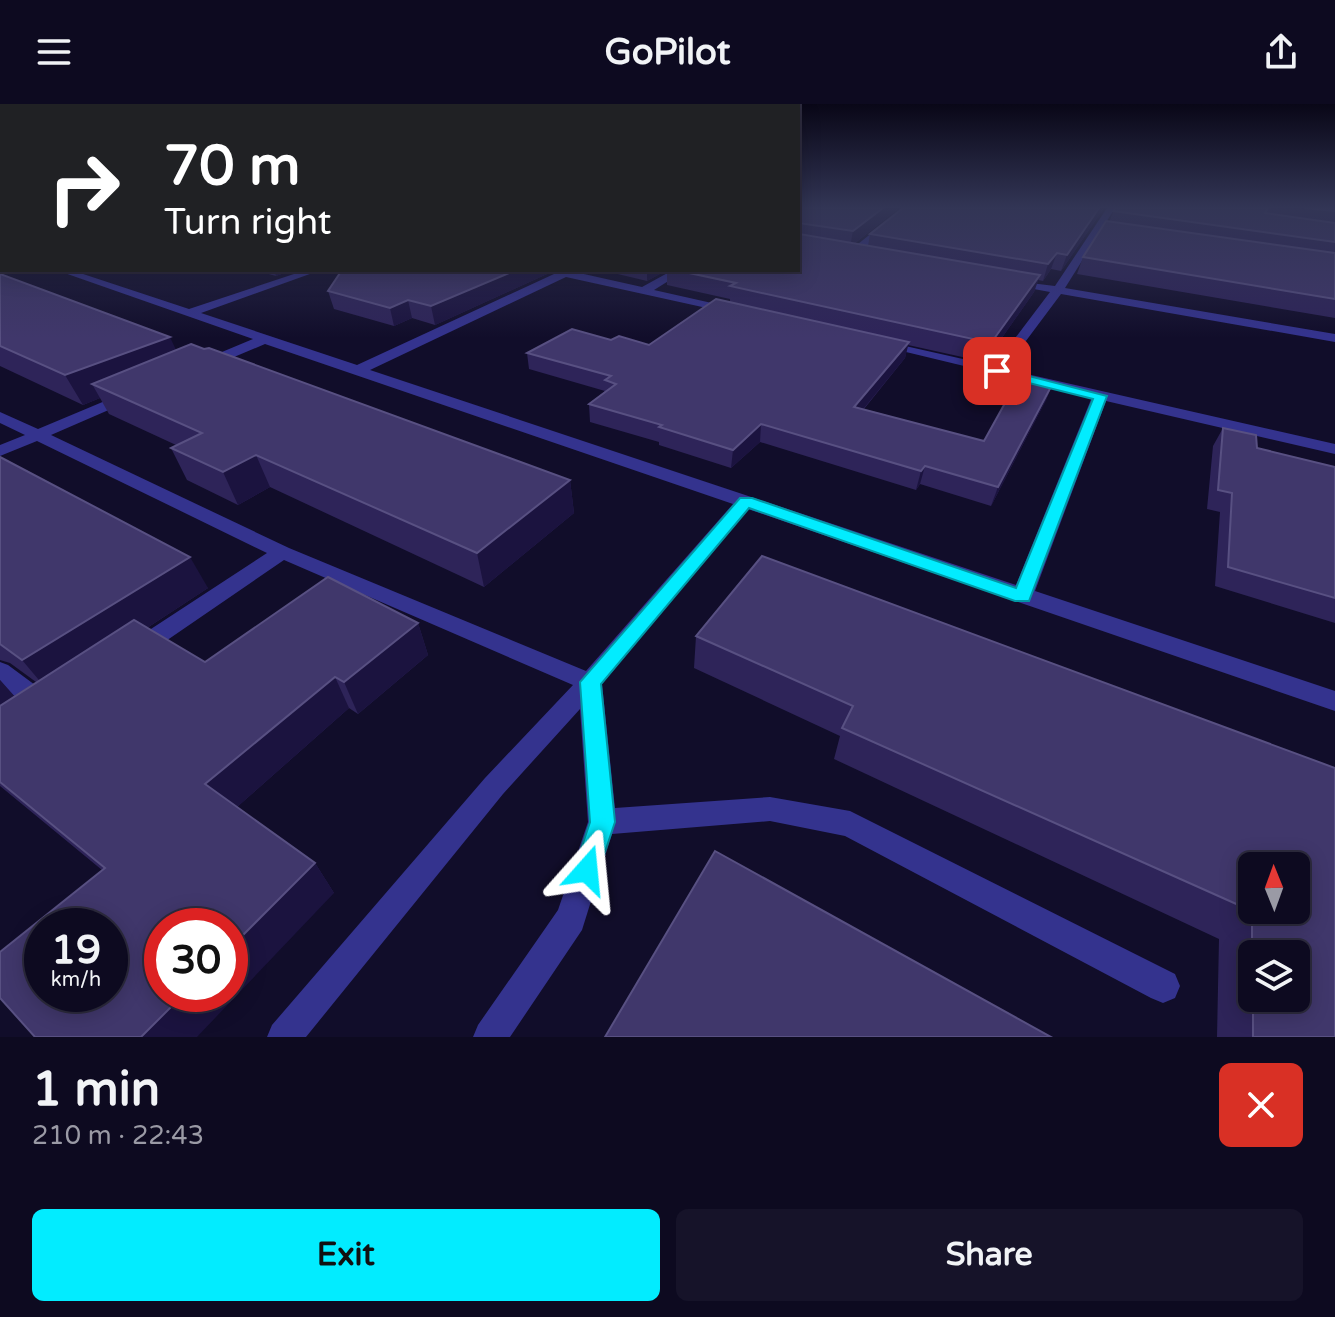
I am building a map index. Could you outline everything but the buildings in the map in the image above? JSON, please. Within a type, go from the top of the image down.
[{"type":"street","points":[[841,252],[867,257]]},
{"type":"street","points":[[997,371],[1083,252]]},
{"type":"street","points":[[67,272],[1335,701]]},
{"type":"street","points":[[187,314],[310,272]]},
{"type":"street","points":[[358,370],[558,272],[751,316]]},
{"type":"street","points":[[644,291],[677,272]]},
{"type":"street","points":[[999,280],[1335,338]]},
{"type":"street","points":[[192,370],[263,340]]},
{"type":"street","points":[[874,344],[1335,449]]},
{"type":"street","points":[[0,451],[149,388]]},
{"type":"street","points":[[1022,597],[1100,396]]},
{"type":"street","points":[[0,417],[282,552],[590,682]]},
{"type":"street","points":[[284,1037],[494,786],[590,682],[746,501]]},
{"type":"street","points":[[113,665],[282,552]]},
{"type":"street","points":[[0,671],[54,704],[24,725]]},
{"type":"street","points":[[490,1037],[571,919],[602,822],[590,682]]},
{"type":"street","points":[[602,822],[770,809],[850,824],[890,842],[1163,986]]},
{"type":"route","points":[[587,870],[602,822],[590,682],[746,501],[1022,597],[1100,396],[997,371]]}]
